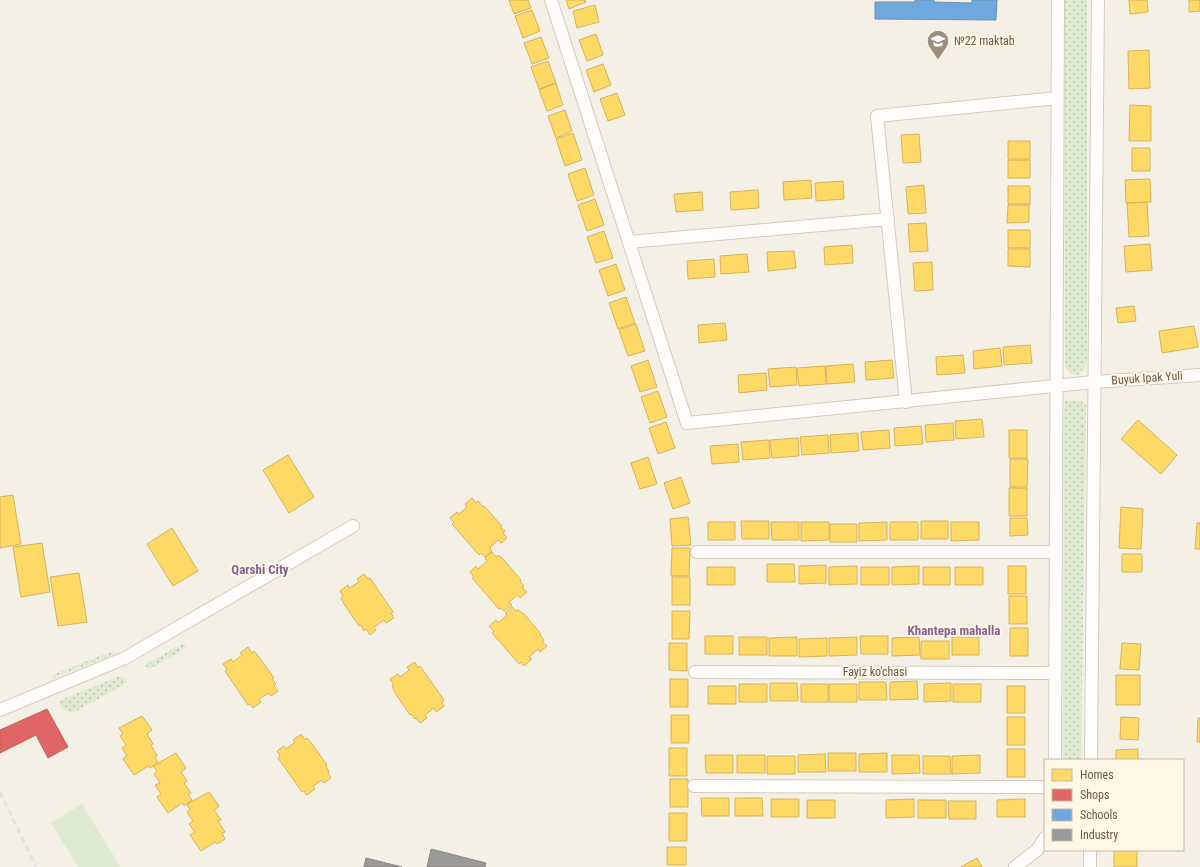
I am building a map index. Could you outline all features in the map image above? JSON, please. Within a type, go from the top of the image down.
[{"type":"street","points":[[551,0],[629,242],[888,219]]},
{"type":"street","points":[[1055,759],[1058,0]]},
{"type":"street","points":[[1091,759],[1098,0]]},
{"type":"street","points":[[906,402],[877,116],[1057,98]]},
{"type":"street","name":"Buyuk Ipak Yuli","points":[[629,242],[686,423],[1094,382],[1200,375]]},
{"type":"street","points":[[0,710],[125,658],[353,526]]},
{"type":"street","points":[[697,552],[1056,552]]},
{"type":"street","name":"Fayiz ko'chasi","points":[[695,672],[1055,674]]},
{"type":"street","points":[[694,786],[1044,787]]},
{"type":"street","points":[[1015,867],[1037,850],[1044,840]]},
{"type":"street","points":[[1090,851],[1090,867]]},
{"type":"green space","points":[[1064,0],[1087,0],[1087,361],[1085,367],[1078,375],[1071,374],[1065,367]]},
{"type":"green space","points":[[1065,401],[1081,401],[1086,405],[1081,759],[1063,759]]},
{"type":"green space","points":[[183,643],[186,648],[148,670],[145,665]]},
{"type":"green space","points":[[110,652],[116,654],[53,678],[52,675]]},
{"type":"green space","points":[[120,676],[128,682],[75,712],[71,713],[62,708],[58,701]]},
{"type":"green space","points":[[82,804],[120,866],[119,867],[78,867],[51,823]]},
{"type":"building: Homes","points":[[509,0],[528,0],[531,8],[514,14]]},
{"type":"building: Homes","points":[[566,0],[585,0],[586,2],[569,9]]},
{"type":"building: Homes","points":[[1129,0],[1147,0],[1148,12],[1130,14]]},
{"type":"building: Homes","points":[[1189,0],[1200,0],[1200,11],[1189,12]]},
{"type":"building: Homes","points":[[595,5],[599,22],[577,28],[573,11]]},
{"type":"building: Homes","points":[[532,10],[540,31],[523,38],[515,16]]},
{"type":"building: Homes","points":[[596,34],[603,55],[587,61],[579,40]]},
{"type":"building: Homes","points":[[541,37],[549,58],[532,64],[524,43]]},
{"type":"building: Homes","points":[[1149,50],[1150,88],[1129,89],[1128,51]]},
{"type":"building: Homes","points":[[548,61],[556,83],[539,89],[531,67]]},
{"type":"building: Homes","points":[[603,64],[611,85],[594,92],[586,70]]},
{"type":"building: Homes","points":[[556,83],[563,105],[547,111],[539,90]]},
{"type":"building: Homes","points":[[617,93],[625,115],[608,121],[600,99]]},
{"type":"building: Homes","points":[[1130,105],[1151,106],[1151,141],[1129,141]]},
{"type":"building: Homes","points":[[565,110],[572,131],[556,138],[548,116]]},
{"type":"building: Homes","points":[[573,133],[582,160],[565,166],[556,139]]},
{"type":"building: Homes","points":[[919,134],[921,162],[903,163],[901,135]]},
{"type":"building: Homes","points":[[1008,141],[1030,141],[1030,159],[1008,159]]},
{"type":"building: Homes","points":[[1132,148],[1150,148],[1150,171],[1132,171]]},
{"type":"building: Homes","points":[[1008,160],[1030,160],[1030,178],[1008,178]]},
{"type":"building: Homes","points":[[585,168],[594,195],[577,201],[568,174]]},
{"type":"building: Homes","points":[[1150,179],[1151,202],[1126,203],[1125,180]]},
{"type":"building: Homes","points":[[811,180],[812,198],[784,200],[783,182]]},
{"type":"building: Homes","points":[[843,181],[844,199],[816,201],[815,183]]},
{"type":"building: Homes","points":[[924,185],[926,213],[908,214],[906,187]]},
{"type":"building: Homes","points":[[1008,186],[1030,186],[1030,204],[1008,204]]},
{"type":"building: Homes","points":[[758,190],[759,208],[731,210],[730,192]]},
{"type":"building: Homes","points":[[702,192],[703,210],[676,212],[674,194]]},
{"type":"building: Homes","points":[[595,199],[604,225],[587,231],[578,205]]},
{"type":"building: Homes","points":[[1147,202],[1149,236],[1129,237],[1127,203]]},
{"type":"building: Homes","points":[[1008,205],[1029,205],[1029,222],[1007,223]]},
{"type":"building: Homes","points":[[926,223],[928,251],[910,252],[908,224]]},
{"type":"building: Homes","points":[[1008,230],[1030,230],[1030,248],[1008,248]]},
{"type":"building: Homes","points":[[604,231],[613,258],[596,263],[587,237]]},
{"type":"building: Homes","points":[[1150,244],[1152,270],[1126,272],[1124,246]]},
{"type":"building: Homes","points":[[852,245],[853,263],[825,265],[824,247]]},
{"type":"building: Homes","points":[[1008,249],[1030,249],[1030,267],[1008,266]]},
{"type":"building: Homes","points":[[794,251],[796,268],[768,271],[767,252]]},
{"type":"building: Homes","points":[[747,254],[749,272],[721,274],[720,256]]},
{"type":"building: Homes","points":[[714,259],[715,277],[688,279],[687,261]]},
{"type":"building: Homes","points":[[932,262],[933,290],[915,291],[913,263]]},
{"type":"building: Homes","points":[[616,264],[625,290],[608,296],[599,270]]},
{"type":"building: Homes","points":[[626,297],[635,323],[618,329],[609,303]]},
{"type":"building: Homes","points":[[1134,306],[1136,321],[1118,323],[1116,308]]},
{"type":"building: Homes","points":[[725,323],[727,340],[699,343],[698,325]]},
{"type":"building: Homes","points":[[636,324],[645,351],[628,356],[619,330]]},
{"type":"building: Homes","points":[[1194,326],[1198,347],[1162,353],[1159,331]]},
{"type":"building: Homes","points":[[1030,345],[1032,363],[1004,365],[1003,347]]},
{"type":"building: Homes","points":[[1000,348],[1002,366],[974,369],[973,351]]},
{"type":"building: Homes","points":[[963,355],[965,373],[937,375],[936,357]]},
{"type":"building: Homes","points":[[648,360],[657,387],[640,392],[631,366]]},
{"type":"building: Homes","points":[[892,360],[894,378],[866,380],[865,362]]},
{"type":"building: Homes","points":[[853,364],[855,382],[827,384],[826,366]]},
{"type":"building: Homes","points":[[825,366],[826,384],[799,386],[797,368]]},
{"type":"building: Homes","points":[[796,367],[797,385],[770,387],[768,369]]},
{"type":"building: Homes","points":[[766,373],[767,390],[739,393],[738,375]]},
{"type":"building: Homes","points":[[658,391],[667,417],[650,423],[641,397]]},
{"type":"building: Homes","points":[[982,419],[984,437],[956,439],[955,421]]},
{"type":"building: Homes","points":[[1138,420],[1177,455],[1161,474],[1121,439]]},
{"type":"building: Homes","points":[[666,422],[675,448],[658,454],[649,428]]},
{"type":"building: Homes","points":[[953,423],[954,440],[926,442],[925,425]]},
{"type":"building: Homes","points":[[921,426],[923,444],[895,446],[894,428]]},
{"type":"building: Homes","points":[[889,430],[890,448],[863,450],[861,432]]},
{"type":"building: Homes","points":[[1009,430],[1027,430],[1027,458],[1009,458]]},
{"type":"building: Homes","points":[[858,433],[859,451],[831,453],[830,435]]},
{"type":"building: Homes","points":[[828,435],[829,453],[802,455],[800,437]]},
{"type":"building: Homes","points":[[798,438],[799,456],[772,458],[770,440]]},
{"type":"building: Homes","points":[[769,440],[770,458],[743,460],[741,442]]},
{"type":"building: Homes","points":[[738,444],[739,462],[712,464],[710,446]]},
{"type":"building: Homes","points":[[288,455],[314,497],[289,513],[263,470]]},
{"type":"building: Homes","points":[[648,457],[657,484],[640,489],[631,463]]},
{"type":"building: Homes","points":[[1010,459],[1028,459],[1027,487],[1010,487]]},
{"type":"building: Homes","points":[[681,477],[690,503],[673,509],[664,483]]},
{"type":"building: Homes","points":[[1009,488],[1027,488],[1027,516],[1009,516]]},
{"type":"building: Homes","points":[[13,495],[21,544],[0,548],[0,497]]},
{"type":"building: Homes","points":[[472,498],[476,503],[478,501],[483,507],[484,506],[502,526],[500,527],[505,531],[503,533],[507,538],[501,543],[498,540],[490,548],[492,551],[485,557],[481,553],[479,555],[452,524],[454,522],[450,518],[457,512],[459,514],[467,507],[465,504]]},
{"type":"building: Homes","points":[[1121,507],[1143,509],[1141,549],[1119,548]]},
{"type":"building: Homes","points":[[688,517],[691,545],[672,546],[670,519]]},
{"type":"building: Homes","points":[[1010,518],[1027,518],[1028,535],[1010,536]]},
{"type":"building: Homes","points":[[741,521],[769,521],[769,539],[742,539]]},
{"type":"building: Homes","points":[[921,521],[948,521],[948,539],[921,539]]},
{"type":"building: Homes","points":[[708,522],[735,522],[735,540],[708,540]]},
{"type":"building: Homes","points":[[771,522],[799,522],[799,540],[772,540]]},
{"type":"building: Homes","points":[[801,522],[829,522],[829,540],[801,541]]},
{"type":"building: Homes","points":[[887,522],[887,540],[859,541],[859,523]]},
{"type":"building: Homes","points":[[890,522],[918,522],[918,540],[890,540]]},
{"type":"building: Homes","points":[[951,522],[979,522],[979,540],[951,541]]},
{"type":"building: Homes","points":[[1197,523],[1200,523],[1200,549],[1195,549]]},
{"type":"building: Homes","points":[[830,524],[857,524],[857,542],[830,542]]},
{"type":"building: Homes","points":[[172,528],[198,571],[173,586],[147,544]]},
{"type":"building: Homes","points":[[42,543],[50,592],[21,597],[13,547]]},
{"type":"building: Homes","points":[[672,548],[690,548],[689,576],[671,576]]},
{"type":"building: Homes","points":[[492,552],[496,557],[498,555],[504,560],[521,580],[520,581],[524,586],[522,587],[527,592],[520,598],[518,595],[509,602],[512,605],[504,611],[501,608],[499,609],[472,578],[474,577],[470,572],[476,566],[478,569],[487,561],[485,558]]},
{"type":"building: Homes","points":[[1122,554],[1142,554],[1142,572],[1122,572]]},
{"type":"building: Homes","points":[[767,564],[794,564],[795,582],[767,582]]},
{"type":"building: Homes","points":[[826,565],[826,583],[799,584],[799,566]]},
{"type":"building: Homes","points":[[857,566],[857,584],[829,585],[829,567]]},
{"type":"building: Homes","points":[[919,566],[919,584],[892,585],[892,567]]},
{"type":"building: Homes","points":[[1008,566],[1026,566],[1026,594],[1008,594]]},
{"type":"building: Homes","points":[[707,567],[735,567],[735,585],[707,585]]},
{"type":"building: Homes","points":[[861,567],[889,567],[889,585],[861,585]]},
{"type":"building: Homes","points":[[923,567],[950,567],[950,585],[923,585]]},
{"type":"building: Homes","points":[[955,567],[983,567],[983,585],[955,585]]},
{"type":"building: Homes","points":[[79,573],[87,622],[58,626],[50,577]]},
{"type":"building: Homes","points":[[364,574],[368,579],[370,578],[393,612],[391,613],[394,618],[386,623],[384,620],[374,627],[376,630],[370,635],[366,629],[364,631],[361,625],[359,626],[344,604],[341,598],[343,596],[340,591],[348,585],[349,588],[359,582],[357,579]]},
{"type":"building: Homes","points":[[672,577],[690,577],[690,605],[672,605]]},
{"type":"building: Homes","points":[[1009,596],[1027,596],[1027,624],[1009,624]]},
{"type":"building: Homes","points":[[512,607],[516,611],[518,610],[524,614],[541,634],[540,635],[544,640],[542,642],[547,646],[540,652],[538,649],[529,657],[532,659],[524,666],[521,662],[519,664],[492,633],[494,631],[489,626],[496,620],[498,623],[507,615],[505,613]]},
{"type":"building: Homes","points":[[672,611],[690,611],[689,639],[672,639]]},
{"type":"building: Homes","points":[[1010,628],[1028,628],[1028,656],[1010,656]]},
{"type":"building: Homes","points":[[705,636],[733,636],[733,654],[705,654]]},
{"type":"building: Homes","points":[[860,636],[888,636],[888,654],[861,654]]},
{"type":"building: Homes","points":[[739,637],[767,637],[767,655],[739,655]]},
{"type":"building: Homes","points":[[797,637],[797,656],[769,656],[769,638]]},
{"type":"building: Homes","points":[[857,637],[857,655],[829,656],[829,638]]},
{"type":"building: Homes","points":[[919,637],[920,655],[892,656],[892,638]]},
{"type":"building: Homes","points":[[952,637],[979,637],[979,655],[952,655]]},
{"type":"building: Homes","points":[[827,638],[827,656],[799,657],[799,639]]},
{"type":"building: Homes","points":[[921,641],[949,641],[949,659],[921,659]]},
{"type":"building: Homes","points":[[669,643],[687,643],[687,671],[669,670]]},
{"type":"building: Homes","points":[[1122,643],[1141,644],[1139,670],[1120,669]]},
{"type":"building: Homes","points":[[248,647],[252,653],[254,651],[274,678],[272,679],[276,684],[274,686],[278,691],[271,696],[269,693],[259,699],[261,702],[253,708],[250,704],[248,705],[225,671],[227,669],[223,664],[231,659],[233,662],[242,655],[240,653]]},
{"type":"building: Homes","points":[[415,662],[418,668],[420,666],[444,700],[442,702],[444,706],[436,712],[434,708],[425,715],[427,718],[420,723],[411,714],[410,715],[395,693],[392,686],[394,685],[390,679],[398,674],[400,677],[409,670],[407,667]]},
{"type":"building: Homes","points":[[1116,675],[1140,675],[1140,705],[1116,705]]},
{"type":"building: Homes","points":[[670,679],[688,679],[688,707],[670,707]]},
{"type":"building: Homes","points":[[917,681],[918,699],[890,700],[890,682]]},
{"type":"building: Homes","points":[[859,682],[886,682],[887,700],[859,700]]},
{"type":"building: Homes","points":[[770,683],[797,683],[798,701],[770,701]]},
{"type":"building: Homes","points":[[951,683],[951,701],[924,702],[924,684]]},
{"type":"building: Homes","points":[[739,684],[767,684],[767,702],[739,702]]},
{"type":"building: Homes","points":[[801,684],[828,684],[828,702],[801,702]]},
{"type":"building: Homes","points":[[829,684],[857,684],[857,702],[829,702]]},
{"type":"building: Homes","points":[[953,684],[981,684],[981,702],[953,702]]},
{"type":"building: Homes","points":[[708,686],[736,686],[736,704],[708,704]]},
{"type":"building: Homes","points":[[1007,686],[1025,686],[1025,713],[1007,713]]},
{"type":"building: Homes","points":[[671,715],[689,715],[689,743],[671,743]]},
{"type":"building: Homes","points":[[142,716],[152,730],[147,734],[153,744],[151,745],[157,756],[155,757],[158,763],[150,768],[148,766],[134,775],[123,759],[127,756],[122,748],[126,745],[120,736],[123,734],[119,728]]},
{"type":"building: Homes","points":[[1007,717],[1025,717],[1025,745],[1007,745]]},
{"type":"building: Homes","points":[[1121,717],[1139,718],[1138,740],[1120,739]]},
{"type":"building: Homes","points":[[1198,718],[1200,718],[1200,742],[1197,742]]},
{"type":"building: Homes","points":[[301,734],[305,740],[307,738],[327,765],[328,773],[331,778],[324,783],[322,780],[313,786],[315,789],[307,795],[304,791],[302,792],[278,758],[280,756],[277,751],[284,746],[286,749],[295,742],[293,740]]},
{"type":"building: Homes","points":[[669,748],[687,748],[687,776],[669,776]]},
{"type":"building: Homes","points":[[1007,749],[1025,749],[1025,777],[1007,777]]},
{"type":"building: Homes","points":[[1138,749],[1138,759],[1116,759],[1116,750]]},
{"type":"building: Homes","points":[[176,753],[186,768],[181,772],[187,781],[184,783],[191,793],[188,795],[192,800],[184,806],[182,803],[168,813],[157,797],[161,794],[155,785],[160,783],[154,774],[157,771],[153,766]]},
{"type":"building: Homes","points":[[828,753],[856,753],[856,771],[828,771]]},
{"type":"building: Homes","points":[[887,753],[887,772],[859,772],[859,754]]},
{"type":"building: Homes","points":[[825,754],[826,772],[798,772],[798,755]]},
{"type":"building: Homes","points":[[705,755],[733,755],[733,773],[706,773]]},
{"type":"building: Homes","points":[[737,755],[765,755],[765,773],[737,773]]},
{"type":"building: Homes","points":[[892,755],[919,755],[920,773],[892,774]]},
{"type":"building: Homes","points":[[980,755],[980,773],[952,774],[952,756]]},
{"type":"building: Homes","points":[[767,756],[795,756],[795,774],[767,774]]},
{"type":"building: Homes","points":[[923,756],[950,756],[951,774],[923,774]]},
{"type":"building: Homes","points":[[670,779],[688,779],[688,807],[670,807]]},
{"type":"building: Homes","points":[[209,792],[219,806],[214,810],[221,820],[218,821],[225,832],[222,833],[225,839],[217,844],[215,842],[201,851],[190,835],[195,832],[189,824],[193,821],[187,812],[190,810],[187,804]]},
{"type":"building: Homes","points":[[701,798],[729,798],[729,816],[702,816]]},
{"type":"building: Homes","points":[[735,798],[762,798],[763,816],[735,816]]},
{"type":"building: Homes","points":[[771,799],[799,799],[799,817],[771,817]]},
{"type":"building: Homes","points":[[914,799],[914,817],[886,818],[886,800]]},
{"type":"building: Homes","points":[[1025,799],[1025,817],[997,817],[997,800]]},
{"type":"building: Homes","points":[[807,800],[835,800],[835,818],[807,818]]},
{"type":"building: Homes","points":[[918,800],[946,800],[946,818],[918,818]]},
{"type":"building: Homes","points":[[948,801],[976,801],[976,819],[949,819]]},
{"type":"building: Homes","points":[[669,813],[687,813],[687,841],[669,841]]},
{"type":"building: Homes","points":[[667,847],[686,847],[686,865],[667,865]]},
{"type":"building: Homes","points":[[1114,851],[1137,851],[1137,867],[1114,867]]},
{"type":"building: Homes","points":[[977,858],[982,867],[961,867]]},
{"type":"building: Shops","points":[[47,709],[68,747],[48,758],[36,735],[0,753],[0,730]]},
{"type":"building: Schools","points":[[915,0],[972,3],[972,0],[997,0],[996,20],[875,19],[875,2],[915,2]]},
{"type":"building: Industry","points":[[431,849],[486,863],[485,867],[427,867]]},
{"type":"building: Industry","points":[[366,858],[402,867],[364,867]]},
{"type":"railway","points":[[0,792],[36,867]]},
{"type":"place","name":"№22 maktab","points":[[938,60]]},
{"type":"district","name":"Qarshi City","points":[[260,569]]},
{"type":"district","name":"Khantepa mahalla","points":[[954,630]]}]
